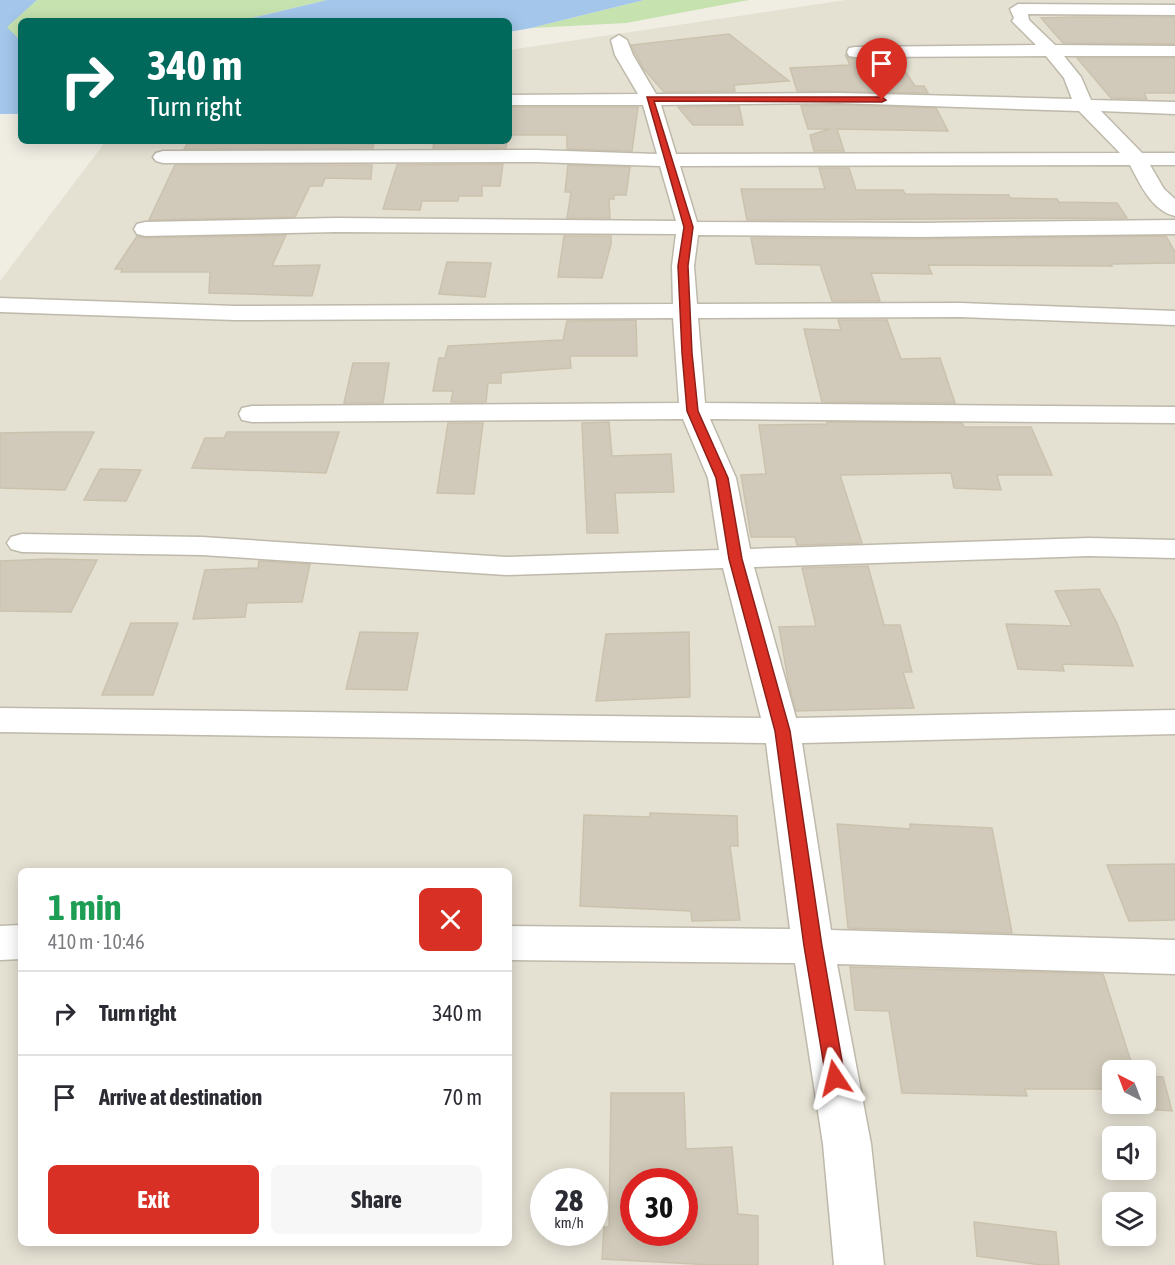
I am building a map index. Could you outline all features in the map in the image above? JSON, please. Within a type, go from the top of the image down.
[{"type":"street","points":[[1175,10],[1018,9],[1022,18],[1020,21],[1050,50],[1072,77],[1084,105],[1137,159],[1155,192],[1175,210]]},
{"type":"street","points":[[619,40],[624,55],[650,98],[666,160],[688,227],[683,266],[693,411],[722,478],[735,559],[782,731],[813,946],[847,1144],[860,1265]]},
{"type":"street","points":[[855,52],[1175,51]]},
{"type":"street","points":[[512,100],[839,98],[1175,108]]},
{"type":"street","points":[[163,157],[536,156],[666,160],[1175,159]]},
{"type":"street","points":[[145,228],[336,225],[908,230],[1175,227]]},
{"type":"street","points":[[0,305],[235,313],[685,309],[961,310],[1175,318]]},
{"type":"street","points":[[252,414],[378,416],[693,411],[992,411],[1175,415]]},
{"type":"street","points":[[22,543],[202,546],[506,566],[1089,547],[1175,549]]},
{"type":"street","points":[[0,720],[782,731],[1175,722]]},
{"type":"street","points":[[0,943],[18,942]]},
{"type":"street","points":[[512,943],[813,946],[1175,957]]},
{"type":"shaded area","points":[[846,0],[1175,0],[1175,1265],[0,1265],[0,281],[104,144],[512,144],[512,50]]},
{"type":"green space","points":[[37,0],[327,0],[252,18],[18,18],[18,38],[6,27]]},
{"type":"green space","points":[[644,0],[749,0],[626,23],[531,28]]},
{"type":"water","points":[[0,0],[37,0],[7,27],[18,38],[18,114],[0,114]]},
{"type":"water","points":[[327,0],[644,0],[512,31],[512,18],[252,18]]},
{"type":"building","points":[[1175,17],[1175,44],[1063,43],[1041,18]]},
{"type":"building","points":[[729,34],[789,81],[734,85],[735,91],[664,92],[643,68],[631,45]]},
{"type":"building","points":[[845,54],[855,59],[897,59],[915,86],[924,86],[928,93],[797,91],[790,68],[850,65]]},
{"type":"building","points":[[1077,58],[1175,58],[1175,93],[1144,93],[1147,99],[1111,98]]},
{"type":"building","points":[[739,106],[743,125],[693,125],[678,107]]},
{"type":"building","points":[[801,106],[936,108],[948,131],[837,129],[844,151],[814,151],[810,135],[830,129],[808,129]]},
{"type":"building","points":[[512,107],[638,107],[632,151],[567,149],[567,135],[512,135]]},
{"type":"building","points":[[187,144],[374,144],[373,148],[184,149]]},
{"type":"building","points":[[434,144],[507,144],[506,148],[433,148]]},
{"type":"building","points":[[503,164],[500,186],[482,186],[482,196],[459,196],[458,201],[422,201],[420,210],[383,209],[397,165]]},
{"type":"building","points":[[175,165],[372,165],[371,179],[325,178],[322,186],[310,186],[295,217],[149,220]]},
{"type":"building","points":[[568,165],[630,167],[626,195],[614,195],[614,199],[609,199],[610,218],[567,218],[571,192],[565,192]]},
{"type":"building","points":[[819,168],[849,168],[856,190],[903,190],[905,194],[1009,195],[1010,198],[1057,199],[1059,202],[1117,203],[1127,218],[747,220],[741,189],[825,189]]},
{"type":"building","points":[[286,235],[272,266],[320,265],[312,296],[209,293],[210,272],[121,272],[122,269],[115,269],[137,236],[145,238]]},
{"type":"building","points":[[564,236],[611,236],[602,278],[558,277]]},
{"type":"building","points":[[1166,236],[1175,252],[1175,263],[1111,264],[1112,266],[928,265],[932,274],[871,273],[880,301],[832,301],[820,265],[756,264],[751,238],[920,239]]},
{"type":"building","points":[[447,262],[491,263],[485,297],[439,294]]},
{"type":"building","points":[[636,320],[637,356],[570,356],[571,368],[501,373],[501,383],[488,383],[486,402],[451,402],[453,391],[433,391],[439,358],[445,358],[448,346],[563,340],[567,321]]},
{"type":"building","points":[[838,320],[887,320],[901,359],[940,358],[955,403],[822,402],[804,329],[841,330]]},
{"type":"building","points":[[353,363],[389,363],[383,403],[344,403]]},
{"type":"building","points":[[609,422],[612,456],[671,454],[674,492],[615,493],[618,533],[587,533],[582,423]]},
{"type":"building","points":[[827,422],[962,423],[964,427],[1031,427],[1052,475],[997,475],[1001,490],[954,488],[951,473],[840,475],[862,543],[797,545],[795,537],[751,537],[741,475],[766,474],[759,425],[827,424]]},
{"type":"building","points":[[448,423],[483,423],[474,494],[437,493]]},
{"type":"building","points":[[94,432],[65,490],[0,488],[0,433]]},
{"type":"building","points":[[227,432],[339,432],[326,473],[192,468],[205,438],[224,438]]},
{"type":"building","points":[[100,469],[141,470],[126,501],[84,500]]},
{"type":"building","points":[[97,560],[71,612],[0,611],[0,561]]},
{"type":"building","points":[[259,561],[310,564],[302,602],[247,603],[245,617],[193,619],[205,570],[258,568]]},
{"type":"building","points":[[868,566],[884,625],[900,625],[912,672],[903,672],[914,708],[796,711],[779,627],[816,626],[802,568]]},
{"type":"building","points":[[1099,589],[1117,623],[1133,666],[1062,664],[1064,671],[1018,669],[1006,624],[1072,626],[1055,591]]},
{"type":"building","points":[[131,623],[178,623],[153,695],[102,695]]},
{"type":"building","points":[[360,632],[418,633],[407,690],[346,689]]},
{"type":"building","points":[[689,632],[690,697],[596,701],[606,634]]},
{"type":"building","points":[[650,813],[737,816],[738,846],[730,846],[740,920],[692,921],[691,911],[580,906],[584,815],[650,817]]},
{"type":"building","points":[[837,824],[910,829],[910,824],[992,828],[1012,933],[848,928]]},
{"type":"building","points":[[1175,864],[1175,920],[1129,921],[1107,865]]},
{"type":"building","points":[[850,967],[1103,974],[1130,1060],[1102,1060],[1102,1089],[1025,1089],[1027,1096],[902,1093],[889,1011],[855,1010]]},
{"type":"building","points":[[1156,1077],[1163,1077],[1172,1111],[1156,1110]]},
{"type":"building","points":[[611,1093],[684,1093],[686,1149],[732,1147],[738,1214],[758,1216],[758,1265],[602,1259],[603,1246],[608,1246]]},
{"type":"building","points":[[974,1222],[1056,1232],[1059,1265],[1041,1265],[977,1256]]},
{"type":"route","points":[[835,1078],[813,946],[782,731],[735,559],[722,478],[693,411],[687,353],[683,266],[688,227],[666,160],[650,98],[882,100]]}]
